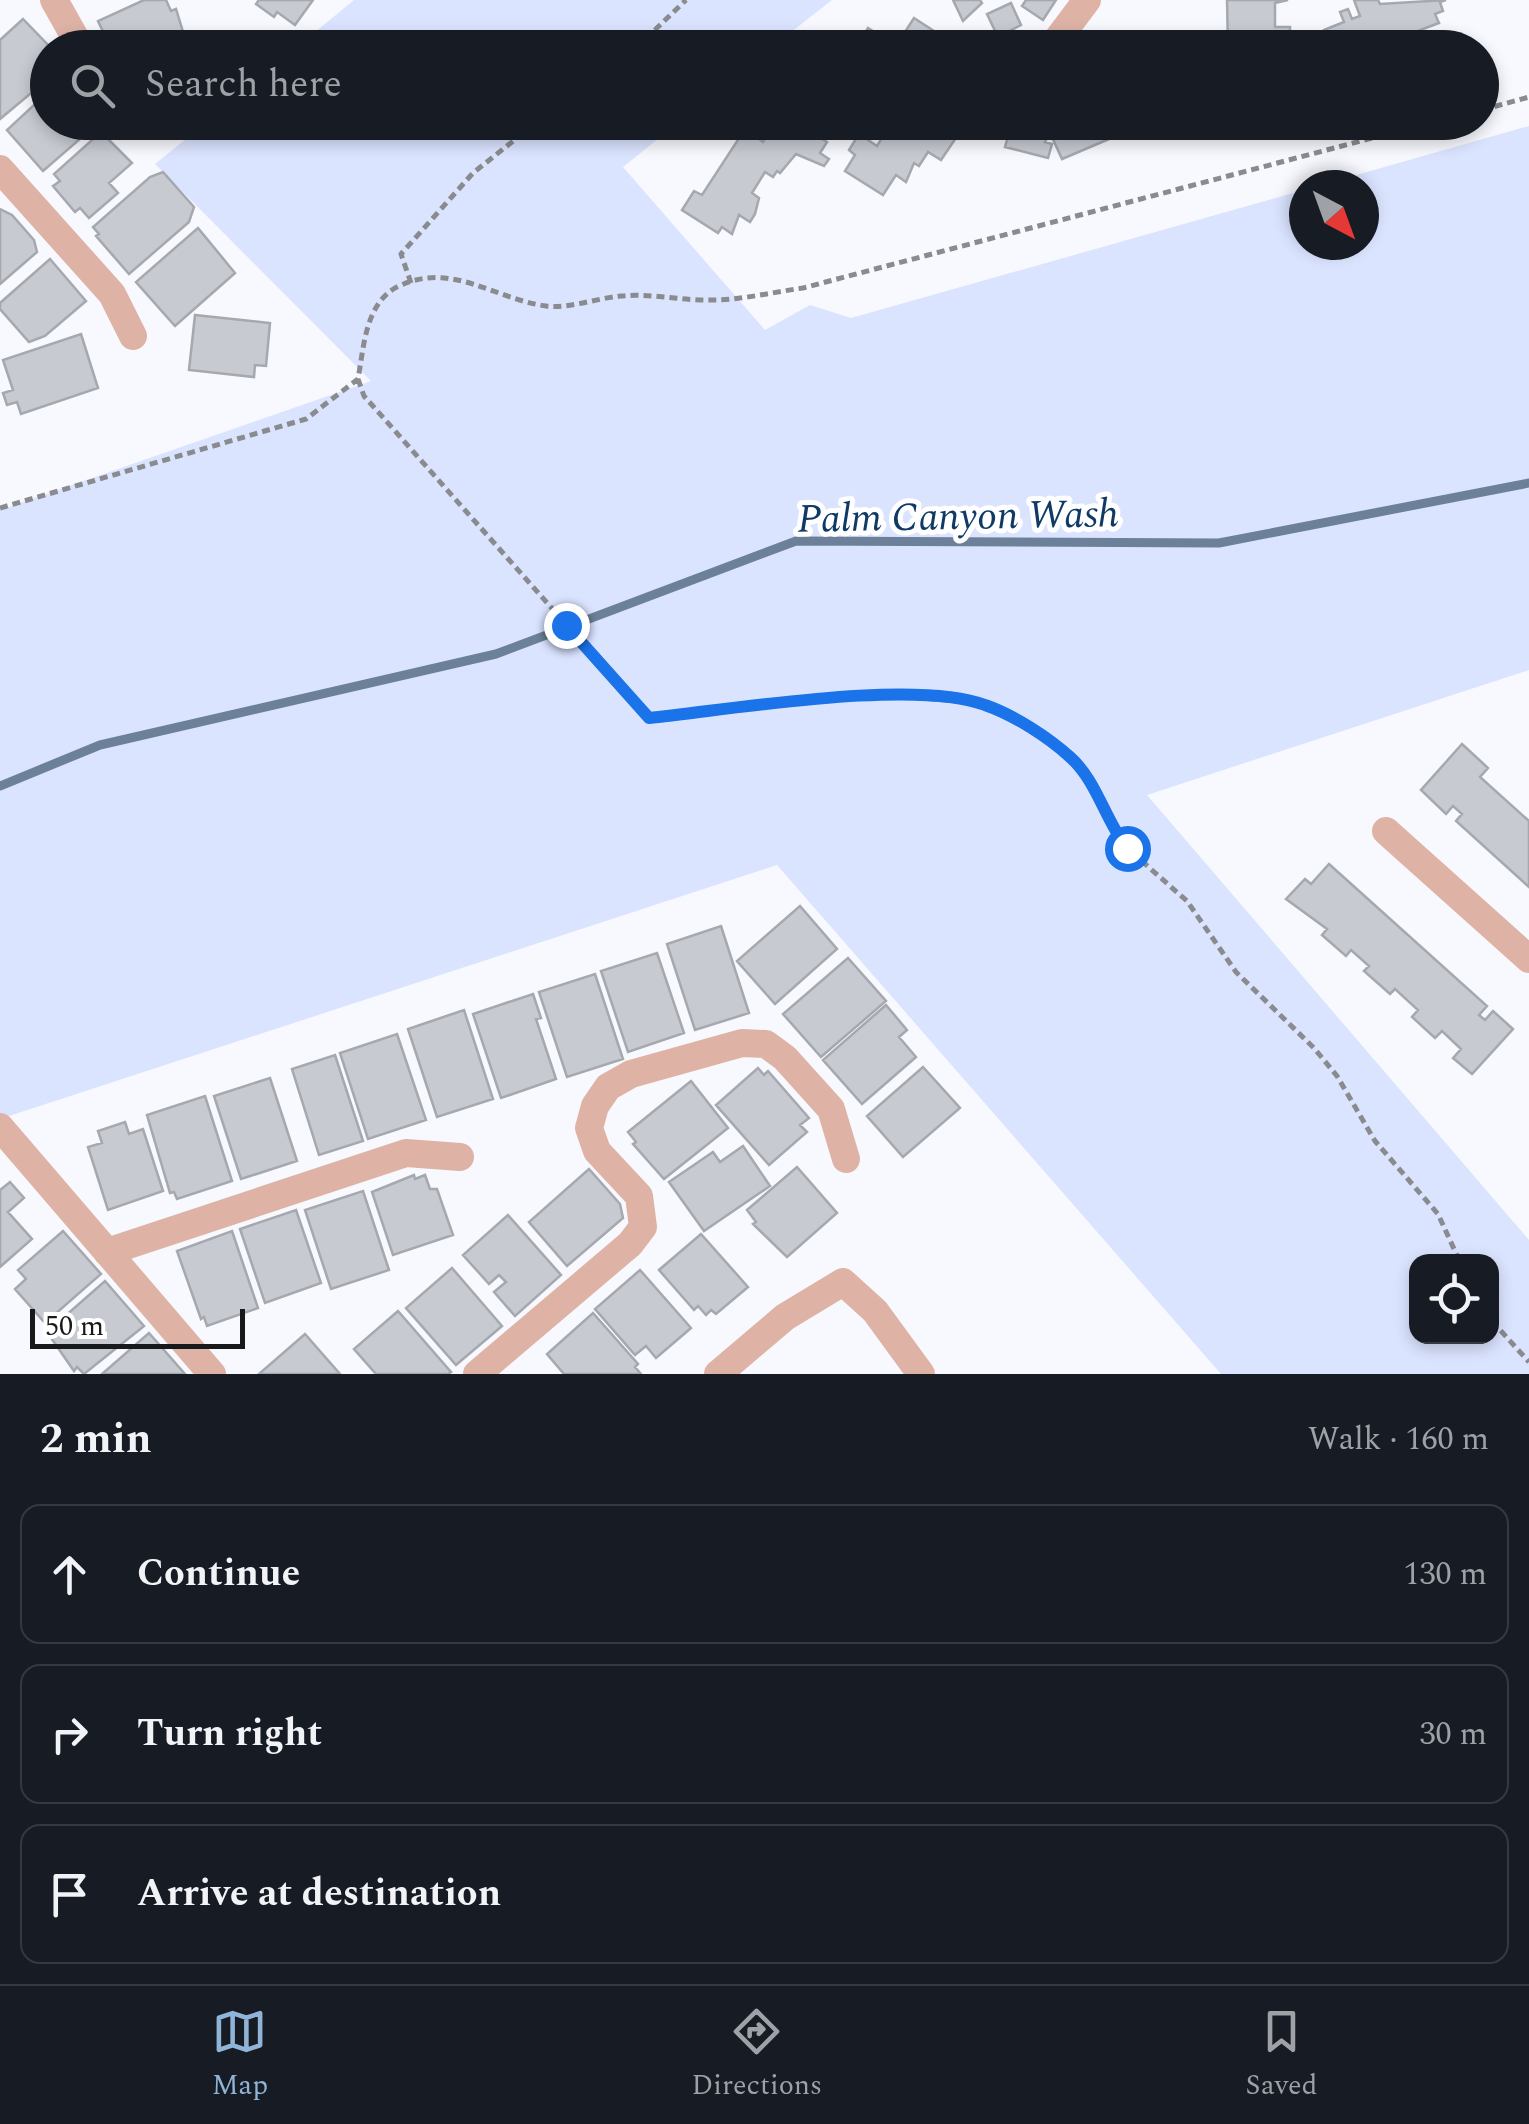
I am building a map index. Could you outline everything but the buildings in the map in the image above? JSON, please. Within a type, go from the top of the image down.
[{"type":"street","points":[[54,0],[71,30]]},
{"type":"street","points":[[1064,30],[1087,0]]},
{"type":"street","points":[[0,169],[112,294],[132,336]]},
{"type":"street","points":[[1386,831],[1529,959]]},
{"type":"street","points":[[476,1374],[630,1244],[643,1227],[638,1196],[596,1151],[590,1128],[595,1106],[608,1088],[630,1074],[742,1043],[766,1044],[785,1058],[831,1108],[846,1159]]},
{"type":"street","points":[[0,1127],[212,1374]]},
{"type":"street","points":[[107,1252],[406,1154],[460,1157]]},
{"type":"street","points":[[718,1374],[785,1317],[843,1282],[876,1311],[912,1364]]},
{"type":"path","points":[[655,30],[686,0]]},
{"type":"path","points":[[1499,105],[1529,97]]},
{"type":"path","points":[[411,282],[402,254],[474,173],[515,140]]},
{"type":"path","points":[[1365,140],[803,288],[714,300],[624,296],[549,306],[500,295],[465,278],[439,276],[411,282],[384,297],[369,320],[358,379],[364,396],[649,718],[884,695],[930,696],[982,703],[1070,756],[1087,776],[1110,826],[1127,848],[1187,901],[1236,972],[1288,1019],[1337,1076],[1376,1141],[1438,1214],[1456,1254]]},
{"type":"path","points":[[0,508],[306,418],[358,379]]},
{"type":"path","points":[[1499,1329],[1529,1362]]},
{"type":"shaded area","points":[[354,0],[832,0],[794,30],[318,30]]},
{"type":"shaded area","points":[[1529,126],[1529,670],[1147,795],[1529,1240],[1529,1374],[1221,1374],[777,865],[0,1119],[0,510],[371,381],[155,164],[185,140],[657,140],[623,167],[765,330],[810,305],[851,318],[1289,194],[1289,260],[1379,260],[1379,170],[1374,170],[1480,140],[1499,140],[1499,135]]},
{"type":"waterway","name":"Palm Canyon Wash","points":[[0,786],[100,745],[496,654],[796,541],[1219,543],[1529,483]]},
{"type":"route","points":[[566,625],[649,718],[884,695],[982,703],[1070,756],[1087,776],[1110,826],[1127,848]]}]
